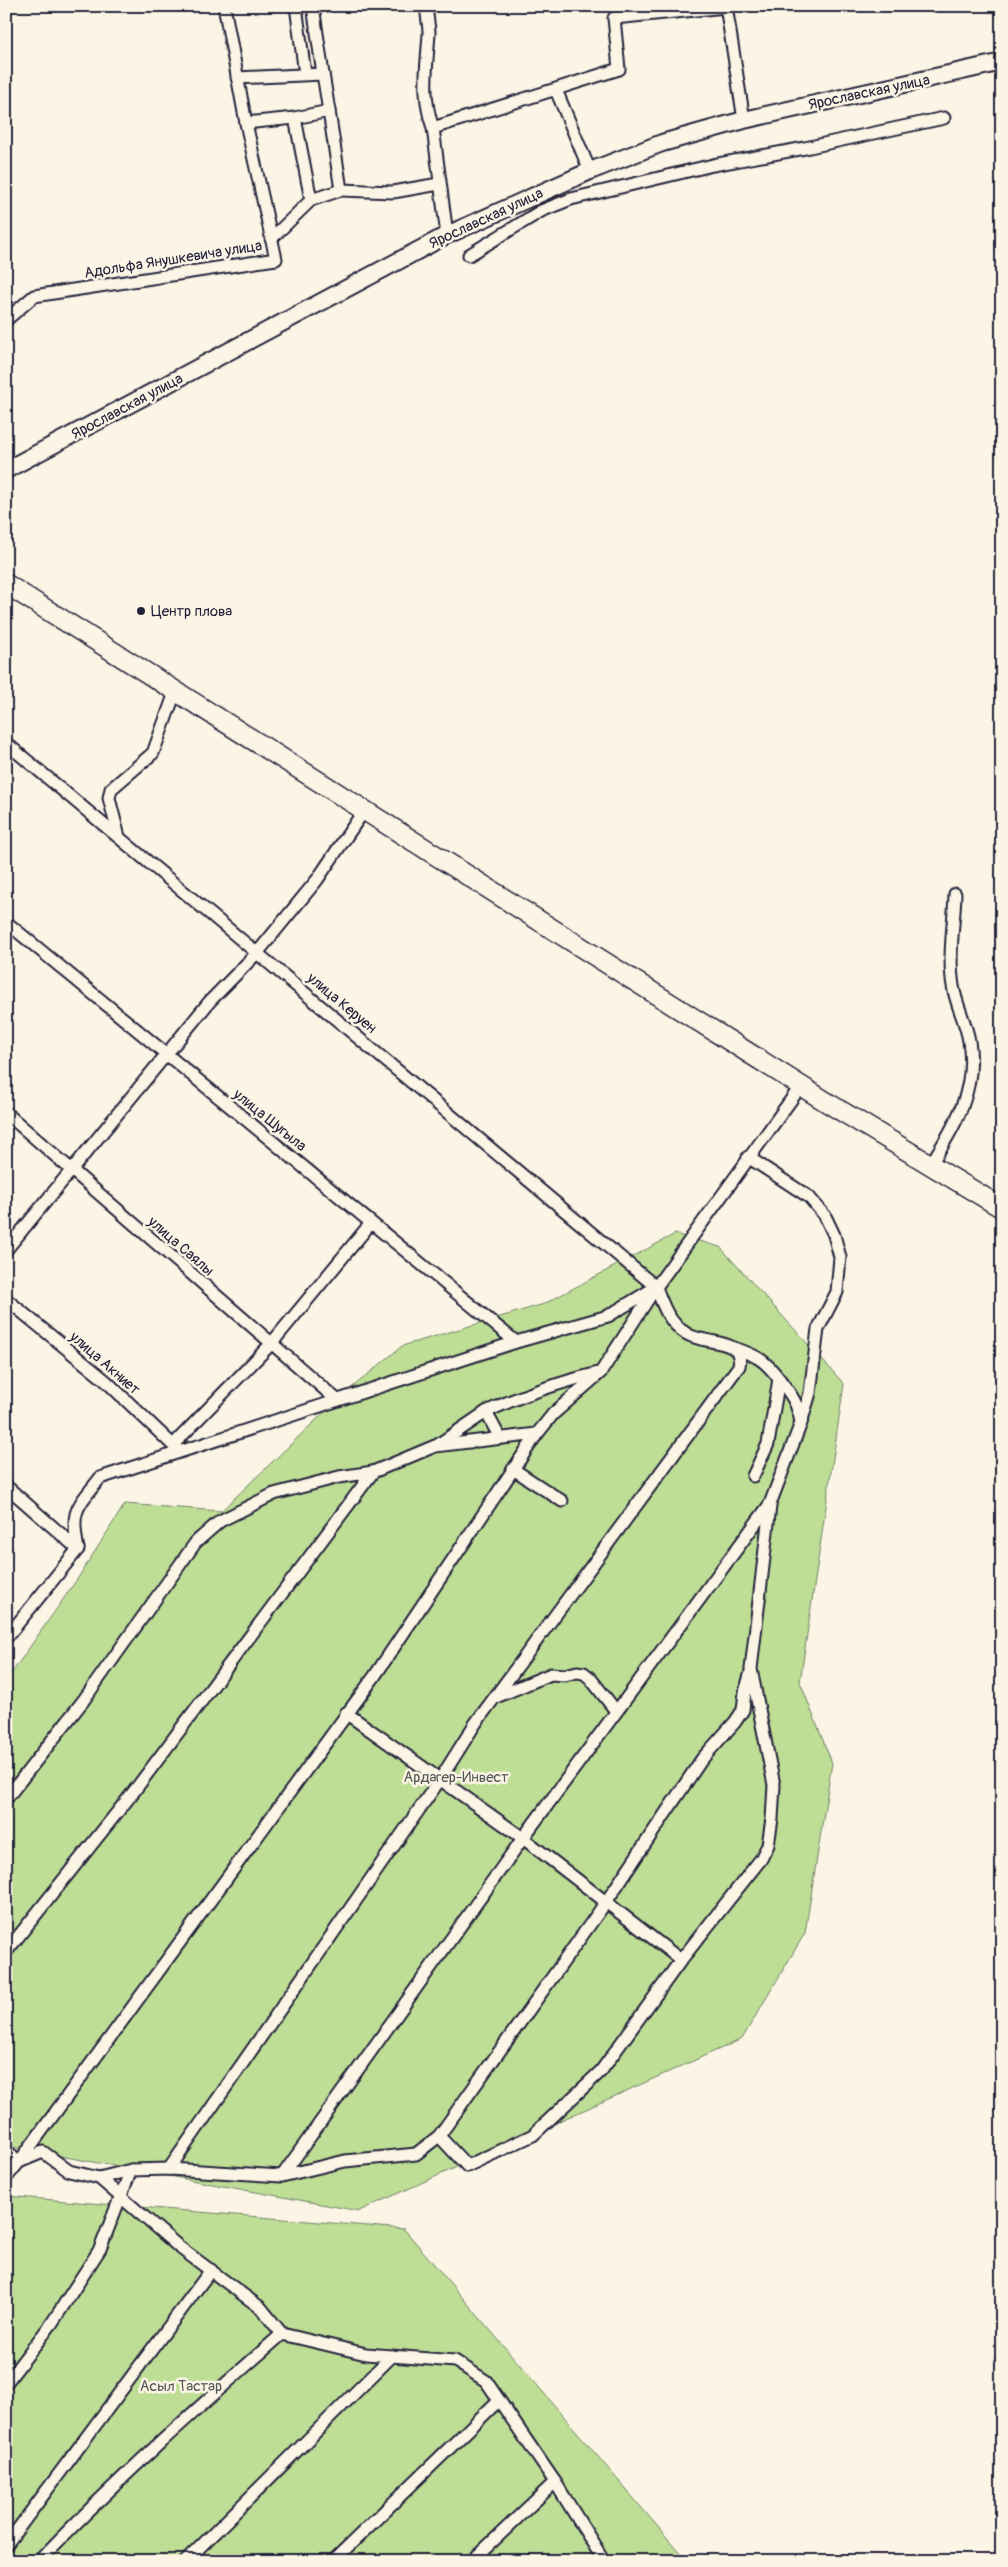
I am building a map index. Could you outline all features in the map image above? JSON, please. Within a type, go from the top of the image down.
[{"type":"highway","points":[[6,584],[801,1086],[1002,1208]]},
{"type":"main road","name":"Ярославская улица","points":[[6,470],[447,235],[590,170],[662,142],[744,120],[1002,62]]},
{"type":"street","name":"Адольфа Янушкевича улица","points":[[6,320],[34,296],[276,259],[246,123],[224,6]]},
{"type":"street","points":[[296,6],[305,74]]},
{"type":"street","points":[[313,6],[341,190]]},
{"type":"street","points":[[427,6],[429,31],[425,65],[426,101],[433,128],[447,235]]},
{"type":"street","points":[[433,128],[619,69],[614,18],[726,7],[744,120]]},
{"type":"street","points":[[237,78],[323,74]]},
{"type":"street","points":[[556,90],[590,170]]},
{"type":"street","points":[[246,123],[295,118],[329,111]]},
{"type":"street","points":[[295,118],[311,200]]},
{"type":"street","points":[[470,255],[541,212],[571,199],[713,165],[805,148],[944,118]]},
{"type":"street","points":[[271,239],[311,200],[341,190],[393,192],[439,184]]},
{"type":"street","points":[[119,837],[109,798],[111,789],[153,753],[176,690]]},
{"type":"street","name":"улица Керуен","points":[[6,743],[656,1287]]},
{"type":"street","points":[[6,1250],[210,1001],[258,952],[317,880],[365,810]]},
{"type":"street","points":[[930,1165],[956,1125],[968,1091],[969,1040],[953,986],[950,958],[954,894]]},
{"type":"street","name":"улица Шугыла","points":[[6,922],[516,1342]]},
{"type":"street","points":[[6,2178],[374,1677],[537,1434],[553,1414],[601,1372],[656,1287],[801,1086]]},
{"type":"street","name":"улица Саялы","points":[[6,1113],[337,1400]]},
{"type":"street","points":[[99,2178],[131,2170],[169,2169],[282,2176],[345,2161],[416,2154],[439,2136],[606,1902],[702,1759],[735,1722],[743,1710],[745,1692],[751,1672],[770,1504],[801,1423],[810,1393],[818,1329],[837,1292],[840,1257],[834,1235],[825,1216],[809,1197],[748,1158]]},
{"type":"street","points":[[177,1449],[271,1344],[371,1223]]},
{"type":"street","points":[[78,1549],[73,1526],[76,1509],[100,1478],[177,1449],[516,1342],[608,1316],[656,1287]]},
{"type":"street","points":[[656,1287],[666,1315],[687,1335],[733,1347],[768,1363],[793,1395],[801,1423]]},
{"type":"street","name":"улица Акниет","points":[[6,1299],[106,1381],[177,1449]]},
{"type":"street","points":[[169,2169],[441,1778],[475,1724],[739,1366],[741,1359],[733,1347]]},
{"type":"street","points":[[6,1799],[83,1700],[196,1542],[220,1521],[274,1494],[339,1477],[373,1472],[435,1446],[486,1412],[516,1397],[548,1385],[601,1372]]},
{"type":"street","points":[[753,1476],[768,1444],[779,1379]]},
{"type":"street","points":[[486,1412],[500,1438]]},
{"type":"street","points":[[435,1446],[537,1434]]},
{"type":"street","points":[[513,1469],[562,1500]]},
{"type":"street","points":[[6,1952],[135,1790],[373,1472]]},
{"type":"street","points":[[6,1486],[78,1549]]},
{"type":"street","points":[[282,2176],[523,1838],[770,1504]]},
{"type":"street","points":[[6,1638],[78,1549]]},
{"type":"street","points":[[494,1698],[551,1674],[565,1675],[577,1672],[584,1673],[590,1678],[616,1712]]},
{"type":"street","points":[[439,2136],[467,2166],[533,2135],[601,2071],[680,1960],[761,1859],[768,1845],[774,1785],[751,1672]]},
{"type":"street","points":[[346,1713],[441,1778],[523,1838],[680,1960]]},
{"type":"street","points":[[6,2150],[18,2162]]},
{"type":"street","points":[[18,2162],[44,2152],[69,2170],[99,2178],[180,2247],[261,2308],[282,2334],[366,2354],[455,2361],[486,2381],[555,2482],[604,2561]]},
{"type":"street","points":[[6,2383],[52,2322],[100,2249],[131,2170]]},
{"type":"street","points":[[6,2545],[211,2270]]},
{"type":"street","points":[[39,2561],[64,2534],[224,2384],[282,2334]]},
{"type":"street","points":[[186,2561],[392,2356]]},
{"type":"street","points":[[333,2561],[499,2400]]},
{"type":"street","points":[[472,2561],[555,2482]]},
{"type":"green space","name":"Ардагер-Инвест","points":[[675,1234],[720,1247],[844,1384],[800,1682],[832,1763],[805,1933],[742,2039],[359,2211],[6,2146],[6,1681],[78,1578],[125,1504],[221,1511],[337,1400],[402,1346],[544,1304]]},
{"type":"green space","name":"Асыл Тастар","points":[[6,2196],[404,2229],[687,2561],[6,2561]]},
{"type":"place","name":"Центр плова","points":[[141,611]]}]
